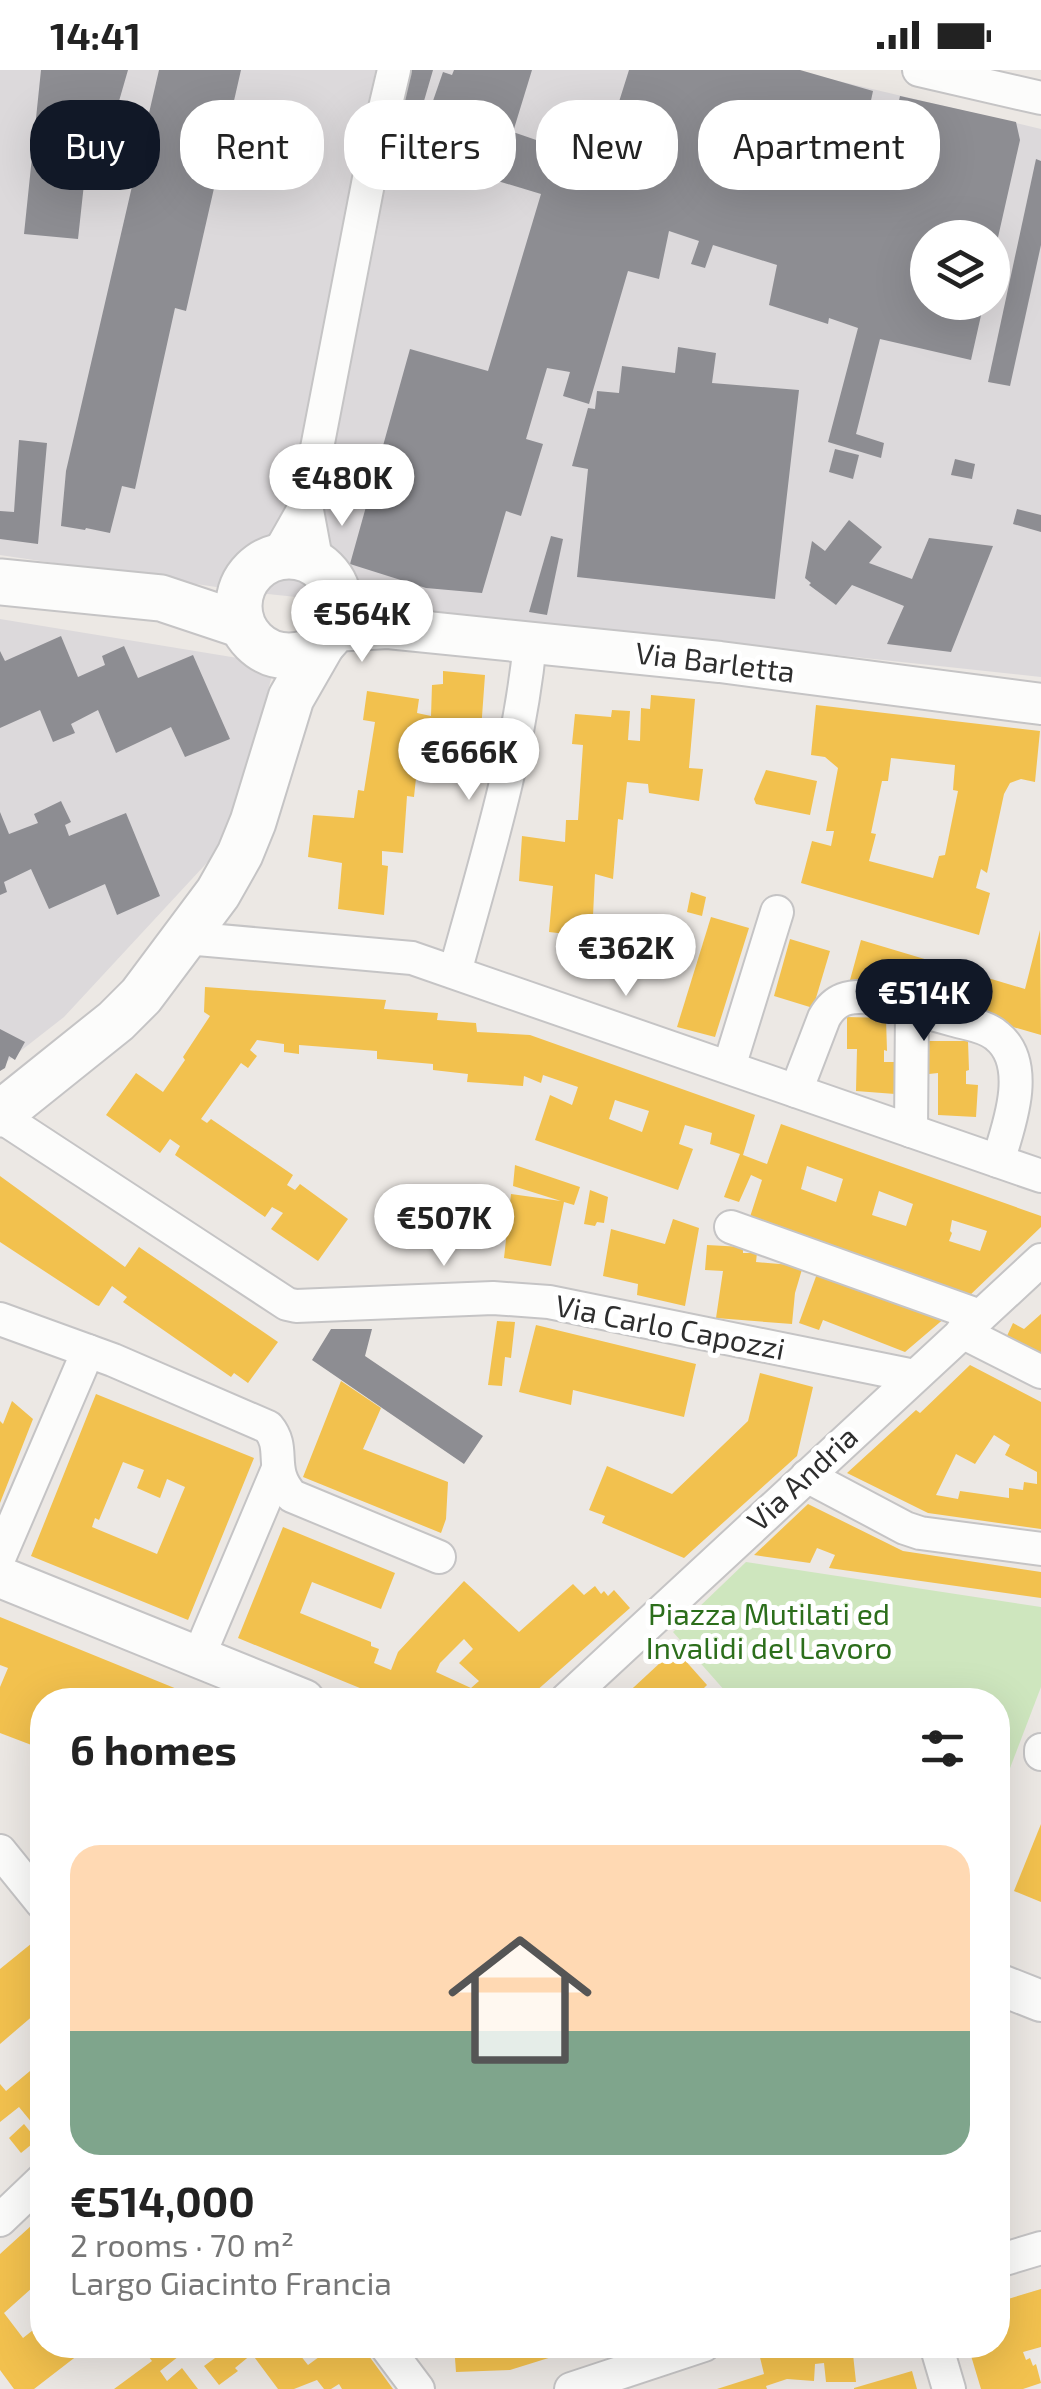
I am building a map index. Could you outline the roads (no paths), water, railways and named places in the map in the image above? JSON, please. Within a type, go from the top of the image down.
[{"type":"main road","name":"Via Barletta","points":[[0,582],[161,598],[296,601],[309,652],[294,656],[278,654],[291,698]]},
{"type":"main road","points":[[0,1115],[116,1022],[218,893],[253,822],[291,698],[296,601]]},
{"type":"street","points":[[296,601],[306,505],[372,163],[394,70]]},
{"type":"street","points":[[920,70],[1041,98]]},
{"type":"street","name":"Via Barletta","points":[[296,601],[388,628],[720,662],[1041,704]]},
{"type":"street","points":[[456,972],[514,752],[530,643]]},
{"type":"street","points":[[729,1067],[776,912]]},
{"type":"street","points":[[186,938],[412,958],[1041,1176]]},
{"type":"street","points":[[796,1091],[824,1018],[839,1000],[852,996],[870,997],[992,1032],[1011,1052],[1016,1070],[1009,1126],[998,1161]]},
{"type":"street","points":[[911,1131],[912,1009]]},
{"type":"street","name":"Via Carlo Capozzi","points":[[0,1115],[287,1304],[493,1298],[537,1301],[914,1376]]},
{"type":"street","points":[[732,1227],[971,1324],[1041,1372]]},
{"type":"street","name":"Via Andria","points":[[579,1688],[1041,1260]]},
{"type":"street","points":[[0,1319],[88,1351],[268,1427],[277,1444],[277,1471],[198,1658]]},
{"type":"street","points":[[0,1556],[88,1351]]},
{"type":"street","points":[[277,1471],[292,1496],[439,1557]]},
{"type":"street","points":[[806,1476],[920,1533],[1041,1549]]},
{"type":"street","points":[[0,1577],[274,1688]]},
{"type":"street","points":[[0,1851],[30,1888]]},
{"type":"street","points":[[1010,1993],[1041,2001]]},
{"type":"street","points":[[0,2220],[30,2191]]},
{"type":"street","points":[[1010,2257],[1041,2248]]},
{"type":"street","points":[[395,2358],[418,2389]]},
{"type":"street","points":[[571,2389],[665,2358]]},
{"type":"street","points":[[940,2358],[949,2389]]},
{"type":"park label","name":"Piazza Mutilati ed Invalidi del Lavoro","points":[[769,1632]]}]
